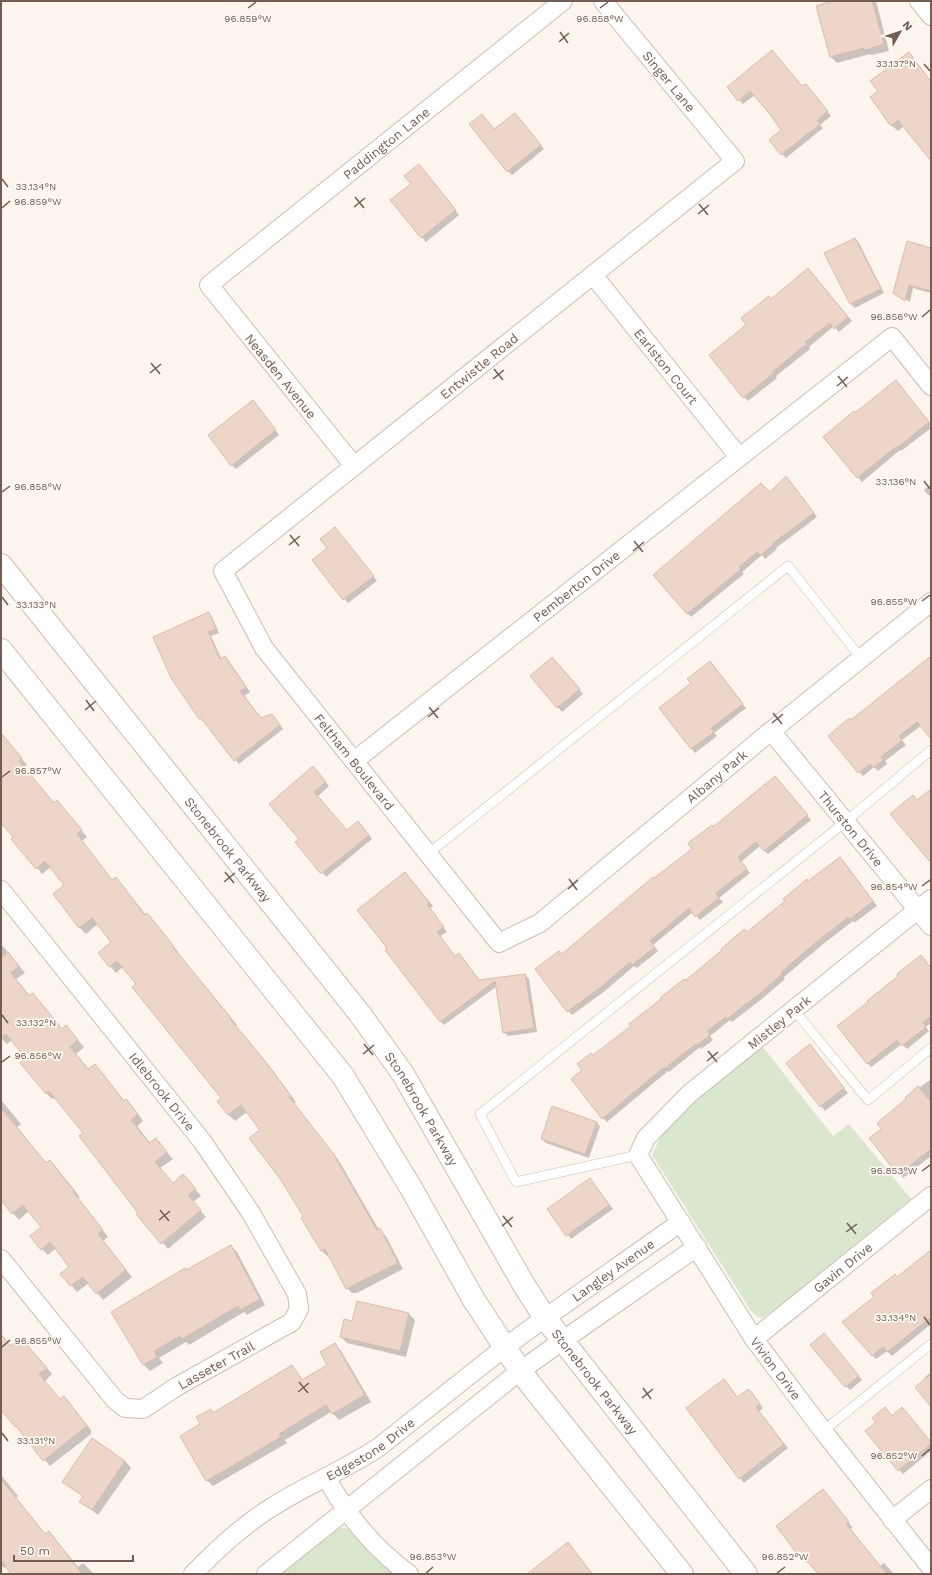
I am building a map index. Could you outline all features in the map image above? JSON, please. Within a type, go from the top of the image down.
[{"type":"main road","name":"Stonebrook Parkway","points":[[1,565],[360,1014],[402,1074],[524,1286],[545,1318],[746,1574]]},
{"type":"main road","points":[[1,650],[343,1076],[411,1188],[474,1300],[520,1371],[682,1574]]},
{"type":"street","name":"Paddington Lane","points":[[209,285],[563,1]]},
{"type":"street","name":"Singer Lane","points":[[603,1],[735,161]]},
{"type":"street","points":[[919,1],[931,16]]},
{"type":"street","name":"Entwistle Road","points":[[223,571],[735,161]]},
{"type":"street","name":"Earlston Court","points":[[593,275],[739,457]]},
{"type":"street","name":"Neasden Avenue","points":[[209,285],[354,466]]},
{"type":"street","name":"Pemberton Drive","points":[[354,761],[892,337],[931,386]]},
{"type":"street","name":"Feltham Boulevard","points":[[223,571],[264,648],[499,943]]},
{"type":"street","name":"Albany Park","points":[[499,943],[540,923],[771,731],[931,602]]},
{"type":"street","name":"Thurston Drive","points":[[771,731],[845,822],[924,905],[931,926]]},
{"type":"street","name":"Idlebrook Drive","points":[[1,890],[183,1116],[215,1159],[240,1195],[266,1238],[297,1294],[299,1309]]},
{"type":"street","name":"Mistley Park","points":[[638,1155],[646,1138],[689,1094],[924,905]]},
{"type":"street","name":"Vivion Drive","points":[[638,1155],[754,1339],[823,1431],[931,1568]]},
{"type":"street","name":"Gavin Drive","points":[[754,1339],[931,1196]]},
{"type":"street","name":"Langley Avenue","points":[[545,1318],[681,1222]]},
{"type":"street","points":[[266,1574],[520,1371],[696,1247]]},
{"type":"street","name":"Lasseter Trail","points":[[1,1259],[115,1400],[125,1408],[143,1409],[176,1387],[292,1322],[299,1309]]},
{"type":"street","name":"Edgestone Drive","points":[[192,1574],[216,1550],[255,1518],[291,1495],[361,1459],[379,1447],[505,1347],[545,1318]]},
{"type":"street","points":[[326,1477],[347,1509],[379,1549],[409,1574]]},
{"type":"street","points":[[892,1520],[931,1489]]},
{"type":"lane","points":[[428,854],[788,566],[861,658]]},
{"type":"lane","points":[[638,1155],[516,1182],[480,1114],[845,822],[931,750]]},
{"type":"lane","points":[[794,1010],[868,1100],[931,1048]]},
{"type":"lane","points":[[823,1431],[931,1344]]},
{"type":"green space","points":[[762,1046],[833,1136],[849,1124],[911,1199],[776,1309],[762,1318],[751,1311],[652,1155],[663,1132],[701,1096]]},
{"type":"green space","points":[[337,1527],[350,1529],[386,1568],[394,1574],[278,1574]]},
{"type":"building","points":[[832,1],[872,1],[884,44],[865,50],[864,48],[830,57],[816,6]]},
{"type":"building","points":[[772,50],[802,86],[806,84],[828,111],[817,120],[820,124],[781,155],[769,140],[781,130],[769,113],[750,91],[738,101],[727,87]]},
{"type":"building","points":[[909,52],[931,82],[931,161],[898,120],[891,126],[870,97],[878,91],[870,81]]},
{"type":"building","points":[[515,113],[541,145],[507,172],[469,124],[482,114],[494,129]]},
{"type":"building","points":[[419,164],[456,210],[421,238],[390,200],[411,184],[404,176]]},
{"type":"building","points":[[855,238],[881,289],[850,304],[824,253]]},
{"type":"building","points":[[907,241],[931,248],[931,291],[909,285],[905,301],[893,293]]},
{"type":"building","points":[[808,268],[848,317],[834,329],[830,323],[805,342],[807,344],[743,398],[709,355],[746,325],[741,318],[769,296],[771,299]]},
{"type":"building","points":[[896,380],[929,422],[857,478],[823,437],[854,411],[855,413]]},
{"type":"building","points":[[253,400],[276,430],[231,466],[208,435]]},
{"type":"building","points":[[786,476],[814,513],[773,543],[774,544],[761,555],[757,552],[739,567],[741,569],[687,614],[653,575],[761,483],[770,492]]},
{"type":"building","points":[[335,527],[374,576],[343,600],[312,560],[327,548],[320,539]]},
{"type":"building","points":[[209,612],[216,629],[208,632],[220,659],[225,656],[246,687],[240,691],[261,718],[272,714],[280,725],[234,761],[201,718],[199,719],[171,678],[153,637]]},
{"type":"building","points":[[931,656],[931,739],[917,722],[899,736],[902,740],[881,757],[884,759],[873,768],[870,764],[858,773],[828,736],[849,718],[851,720]]},
{"type":"building","points":[[552,657],[580,689],[557,708],[530,676]]},
{"type":"building","points":[[710,661],[743,704],[711,728],[714,732],[691,749],[659,708],[691,683],[687,679]]},
{"type":"building","points":[[1,733],[22,758],[19,761],[54,803],[57,800],[82,830],[77,834],[112,880],[116,877],[145,915],[147,913],[291,1096],[289,1097],[333,1153],[377,1230],[380,1228],[398,1263],[346,1289],[325,1249],[321,1251],[301,1218],[303,1216],[281,1180],[249,1138],[260,1130],[241,1105],[228,1115],[217,1101],[221,1098],[132,987],[136,984],[117,961],[109,967],[98,953],[111,942],[92,918],[79,928],[53,894],[64,885],[45,861],[36,869],[11,839],[13,837],[1,823]]},
{"type":"building","points":[[313,766],[326,782],[314,792],[347,830],[358,821],[369,835],[321,874],[295,842],[299,839],[269,804]]},
{"type":"building","points":[[775,776],[808,815],[764,851],[756,842],[738,857],[747,869],[716,893],[719,898],[695,917],[689,908],[650,941],[655,947],[632,965],[630,962],[601,987],[567,1012],[535,969],[559,951],[562,954],[653,877],[654,878],[692,849],[688,843],[712,825],[713,827]]},
{"type":"building","points":[[931,789],[931,863],[890,814],[913,795],[917,800]]},
{"type":"building","points":[[840,857],[873,901],[850,919],[848,917],[818,941],[781,972],[782,974],[759,994],[727,1019],[726,1017],[707,1031],[710,1035],[664,1069],[663,1068],[602,1119],[571,1079],[582,1070],[577,1064],[591,1053],[593,1055],[631,1026],[629,1024],[684,979],[685,981],[722,950],[721,949],[744,929],[747,932],[785,901],[783,899],[807,879],[808,881]]},
{"type":"building","points":[[405,872],[429,902],[427,904],[444,927],[437,932],[455,956],[459,953],[479,980],[525,974],[534,1028],[503,1033],[495,981],[440,1022],[385,950],[387,948],[357,910]]},
{"type":"building","points":[[8,952],[19,966],[11,973],[29,996],[33,993],[62,1029],[66,1025],[78,1040],[70,1047],[88,1069],[95,1064],[124,1101],[126,1099],[138,1114],[131,1120],[149,1143],[156,1138],[167,1152],[155,1162],[173,1183],[183,1174],[196,1189],[188,1195],[201,1210],[161,1244],[136,1214],[138,1213],[79,1136],[83,1133],[49,1091],[46,1094],[20,1063],[25,1058],[6,1034],[1,1038],[1,958]]},
{"type":"building","points":[[921,955],[931,968],[931,1016],[923,1022],[926,1027],[902,1046],[897,1040],[867,1064],[837,1026],[868,1002],[867,1001],[898,976],[897,974]]},
{"type":"building","points":[[810,1044],[844,1088],[820,1107],[786,1063]]},
{"type":"building","points":[[918,1086],[931,1102],[931,1149],[898,1175],[869,1138],[881,1129],[877,1123],[906,1099],[905,1098]]},
{"type":"building","points":[[552,1106],[597,1122],[585,1154],[541,1139]]},
{"type":"building","points":[[1,1108],[46,1163],[50,1160],[74,1191],[73,1192],[103,1230],[98,1234],[126,1270],[96,1294],[83,1277],[70,1286],[60,1274],[69,1267],[50,1242],[41,1250],[30,1236],[41,1227],[23,1205],[12,1214],[1,1200]]},
{"type":"building","points":[[590,1178],[609,1205],[566,1236],[547,1209]]},
{"type":"building","points":[[231,1245],[260,1299],[240,1310],[238,1306],[182,1339],[180,1336],[154,1351],[157,1357],[143,1365],[111,1312],[185,1268],[186,1270]]},
{"type":"building","points":[[931,1250],[931,1317],[887,1352],[883,1347],[872,1356],[842,1322],[874,1297],[871,1293],[895,1274],[897,1277]]},
{"type":"building","points":[[357,1301],[409,1313],[400,1351],[340,1337],[344,1319],[352,1321]]},
{"type":"building","points":[[824,1333],[859,1376],[845,1387],[810,1345]]},
{"type":"building","points":[[1,1334],[10,1346],[21,1338],[47,1368],[39,1374],[60,1399],[64,1396],[87,1426],[43,1461],[16,1426],[15,1427],[1,1410]]},
{"type":"building","points":[[335,1343],[365,1395],[332,1414],[326,1405],[279,1434],[281,1437],[206,1481],[180,1436],[200,1424],[196,1417],[211,1409],[213,1413],[292,1365],[302,1380],[327,1365],[320,1352]]},
{"type":"building","points":[[931,1374],[931,1407],[915,1387]]},
{"type":"building","points":[[724,1379],[737,1397],[749,1389],[760,1404],[756,1407],[784,1444],[739,1479],[686,1408]]},
{"type":"building","points":[[885,1407],[892,1416],[902,1407],[931,1442],[931,1444],[898,1471],[865,1431],[876,1422],[872,1418]]},
{"type":"building","points":[[92,1438],[125,1461],[92,1510],[79,1502],[83,1496],[62,1482]]},
{"type":"building","points":[[1,1479],[45,1534],[49,1531],[82,1574],[11,1574],[1,1560]]},
{"type":"building","points":[[823,1489],[849,1522],[846,1524],[887,1574],[818,1574],[804,1557],[801,1559],[776,1526]]},
{"type":"building","points":[[568,1542],[592,1574],[527,1574]]}]
